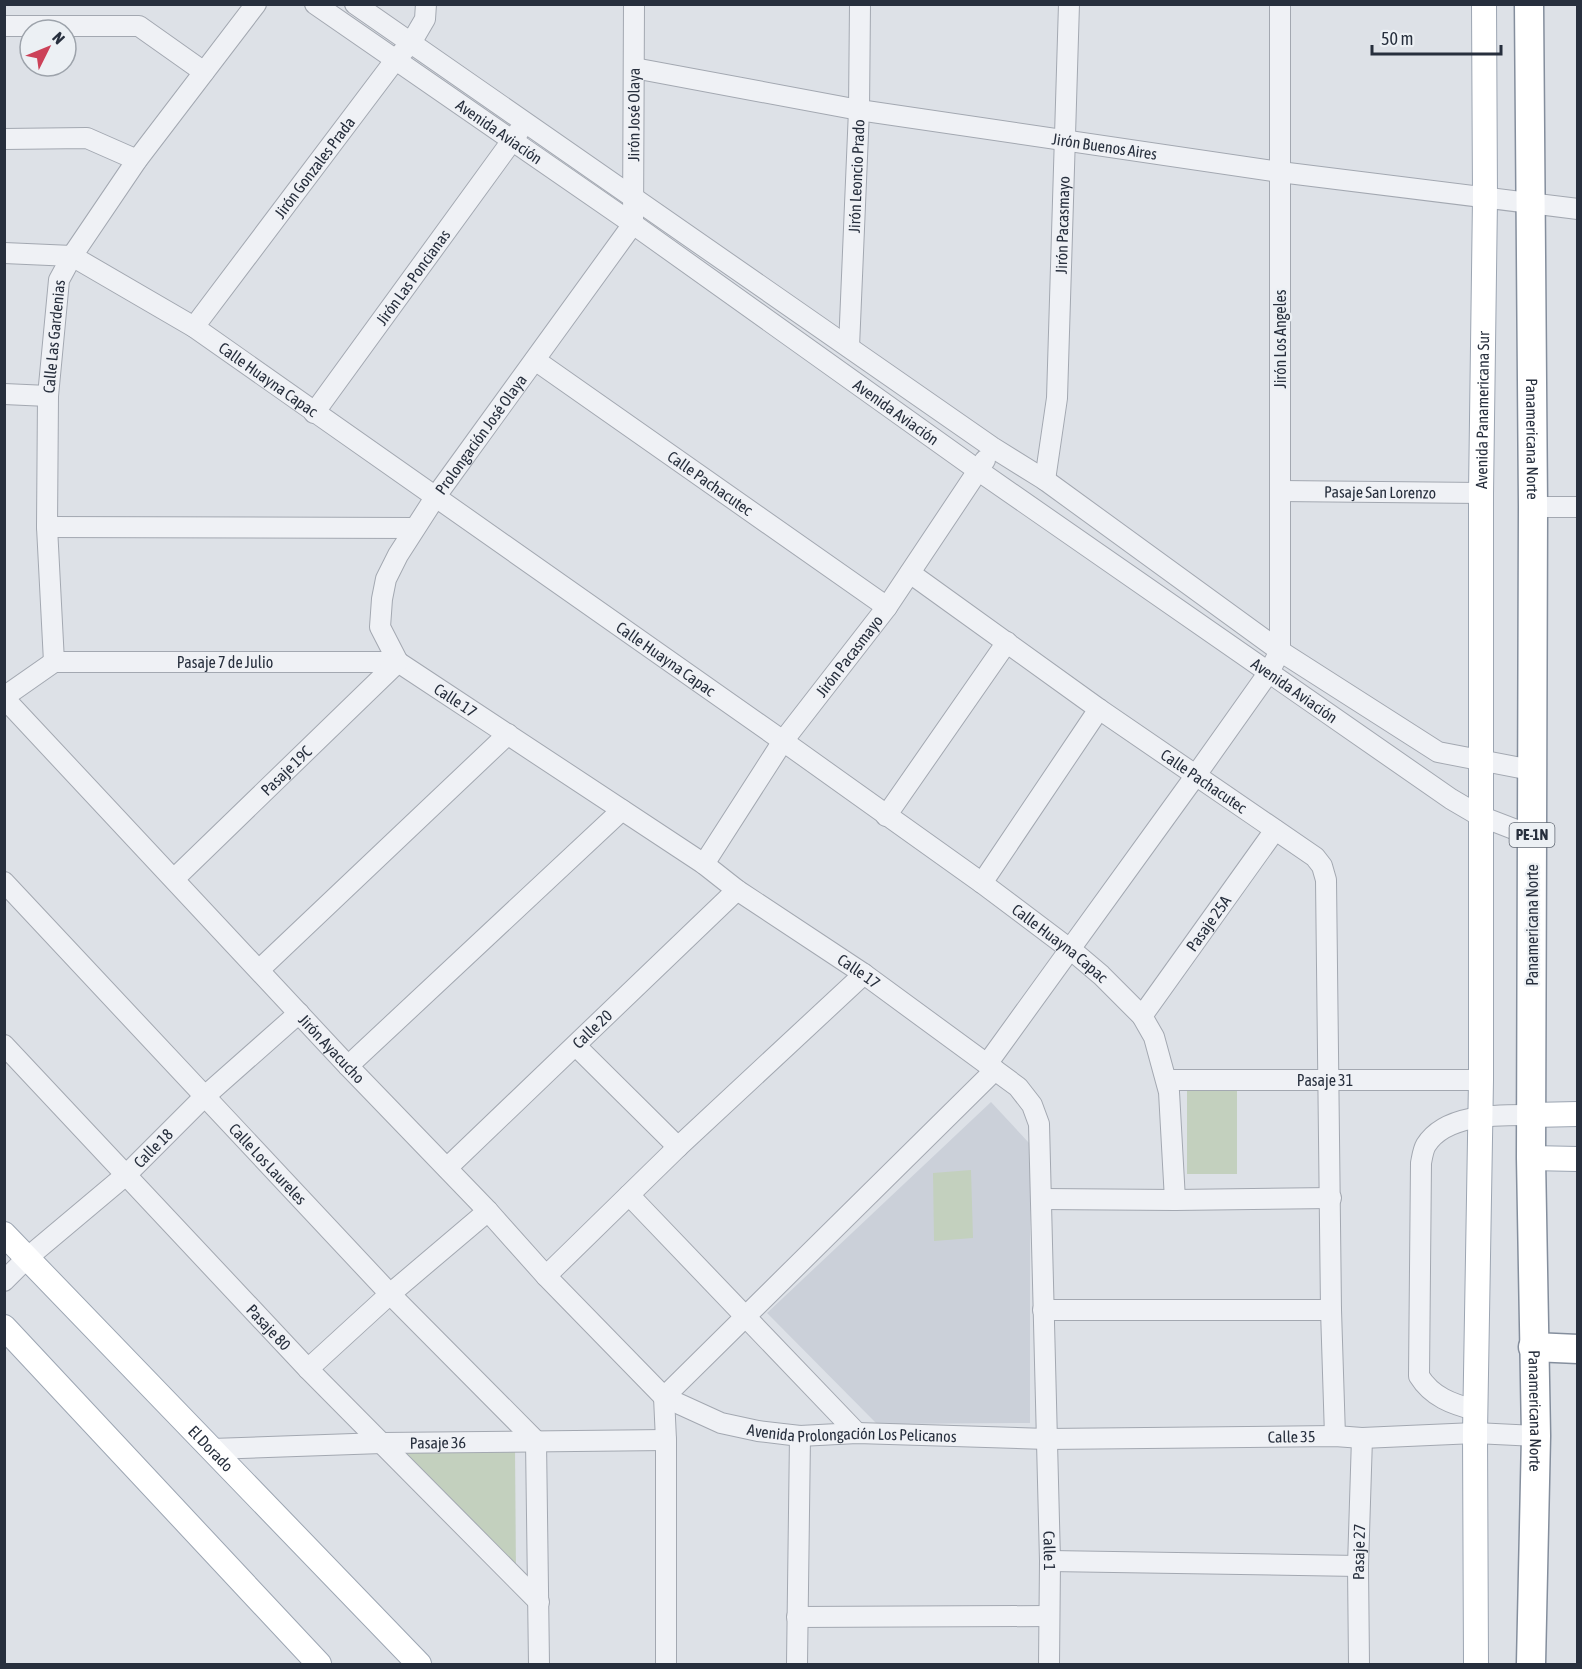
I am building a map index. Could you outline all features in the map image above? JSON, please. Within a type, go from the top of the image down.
[{"type":"highway","name":"Panamericana Norte","points":[[1529,4],[1533,507],[1531,1158],[1536,1436],[1531,1665]]},
{"type":"highway","points":[[1533,1347],[1578,1349]]},
{"type":"main road","name":"Avenida Panamericana Sur","points":[[1476,1665],[1475,1422],[1481,1080],[1480,816],[1483,760],[1481,493],[1485,199],[1484,4]]},
{"type":"main road","points":[[1532,1115],[1578,1114]]},
{"type":"main road","points":[[1531,1158],[1578,1159]]},
{"type":"main road","name":"El Dorado","points":[[4,1234],[419,1665]]},
{"type":"main road","points":[[4,1327],[319,1665]]},
{"type":"street","name":"Calle Las Gardenias","points":[[54,662],[47,527],[48,396],[58,280],[137,160],[256,4]]},
{"type":"street","name":"Avenida Aviación","points":[[315,4],[633,224],[979,471],[1451,799],[1480,816],[1532,836]]},
{"type":"street","name":"Avenida Aviación","points":[[356,4],[992,447],[1045,480],[1280,651],[1438,752],[1531,770]]},
{"type":"street","name":"Jirón Gonzales Prada","points":[[194,327],[396,59],[411,43],[425,19],[426,4]]},
{"type":"street","name":"Jirón José Olaya","points":[[633,224],[634,4]]},
{"type":"street","name":"Jirón Leoncio Prado","points":[[849,346],[859,110],[860,4]]},
{"type":"street","name":"Jirón Pacasmayo","points":[[1045,480],[1057,398],[1069,4]]},
{"type":"street","name":"Jirón Los Angeles","points":[[664,1397],[991,1067],[1070,949],[1269,672],[1280,651],[1280,4]]},
{"type":"street","points":[[4,27],[139,26],[204,72]]},
{"type":"street","name":"Jirón Buenos Aires","points":[[634,68],[859,110],[1280,172],[1578,210]]},
{"type":"street","name":"Jirón Las Poncianas","points":[[314,413],[524,123]]},
{"type":"street","points":[[4,139],[87,138],[137,160]]},
{"type":"street","name":"Prolongación José Olaya","points":[[398,662],[380,627],[386,579],[414,528],[436,496],[633,224]]},
{"type":"street","name":"Calle Huayna Capac","points":[[4,253],[72,256],[194,327],[783,741],[1070,949],[1101,975],[1142,1016],[1154,1037],[1169,1092],[1175,1200]]},
{"type":"street","name":"Calle Pachacutec","points":[[535,360],[887,607]]},
{"type":"street","points":[[4,394],[48,396]]},
{"type":"street","name":"Jirón Pacasmayo","points":[[704,864],[783,741],[887,607],[979,471],[992,447]]},
{"type":"street","name":"Pasaje San Lorenzo","points":[[1280,491],[1481,493]]},
{"type":"street","points":[[1533,507],[1578,507]]},
{"type":"street","points":[[47,527],[414,528]]},
{"type":"street","name":"Calle Pachacutec","points":[[910,573],[1099,709],[1315,857],[1322,866],[1326,879],[1331,1310],[1335,1436]]},
{"type":"street","points":[[886,816],[1007,642]]},
{"type":"street","points":[[4,698],[54,662]]},
{"type":"street","name":"Pasaje 7 de Julio","points":[[54,662],[398,662]]},
{"type":"street","name":"Calle 17","points":[[398,662],[704,864],[737,890],[864,974],[1018,1088],[1032,1105],[1039,1124],[1047,1439]]},
{"type":"street","name":"Pasaje 19C","points":[[174,879],[398,662]]},
{"type":"street","name":"Jirón Ayacucho","points":[[4,698],[348,1066],[488,1210],[546,1276],[664,1397]]},
{"type":"street","points":[[982,883],[1099,709]]},
{"type":"street","points":[[259,970],[508,734]]},
{"type":"street","points":[[348,1066],[622,810]]},
{"type":"street","name":"Pasaje 25A","points":[[1142,1016],[1275,830]]},
{"type":"street","name":"Calle Los Laureles","points":[[4,882],[390,1294],[536,1442]]},
{"type":"street","name":"Calle 20","points":[[447,1168],[737,890]]},
{"type":"street","points":[[546,1276],[678,1146],[864,974]]},
{"type":"street","name":"Calle 18","points":[[4,1281],[27,1258],[127,1174],[204,1097],[299,1013]]},
{"type":"street","name":"Pasaje 80","points":[[4,1045],[309,1369],[539,1602]]},
{"type":"street","points":[[576,1046],[678,1146]]},
{"type":"street","name":"Pasaje 31","points":[[1167,1080],[1330,1078],[1481,1080]]},
{"type":"street","points":[[1475,1422],[1425,1385],[1419,1376],[1421,1163],[1425,1145],[1440,1130],[1480,1116],[1532,1115]]},
{"type":"street","points":[[629,1195],[857,1433]]},
{"type":"street","points":[[1042,1199],[1331,1198]]},
{"type":"street","points":[[309,1369],[390,1294],[488,1210]]},
{"type":"street","points":[[1043,1310],[1331,1310]]},
{"type":"street","points":[[664,1397],[666,1665]]},
{"type":"street","name":"Avenida Prolongación Los Pelicanos","points":[[664,1397],[722,1423],[758,1431],[800,1436],[857,1433],[1047,1439]]},
{"type":"street","name":"Calle 35","points":[[1047,1439],[1335,1436],[1362,1438],[1475,1422],[1536,1436]]},
{"type":"street","points":[[797,1665],[800,1436]]},
{"type":"street","name":"Pasaje 27","points":[[1359,1665],[1358,1566],[1362,1438]]},
{"type":"street","name":"Calle 1","points":[[1047,1439],[1050,1561],[1049,1665]]},
{"type":"street","name":"Pasaje 36","points":[[212,1449],[382,1443],[666,1440]]},
{"type":"street","points":[[536,1442],[540,1665]]},
{"type":"street","points":[[1050,1561],[1358,1566]]},
{"type":"street","points":[[797,1617],[1048,1616]]},
{"type":"shaded area","points":[[991,1102],[1030,1144],[1030,1423],[877,1424],[767,1313]]},
{"type":"green space","points":[[1187,1085],[1237,1086],[1237,1174],[1187,1174]]},
{"type":"green space","points":[[971,1170],[973,1238],[934,1241],[933,1173]]},
{"type":"green space","points":[[515,1449],[516,1574],[405,1451]]}]
